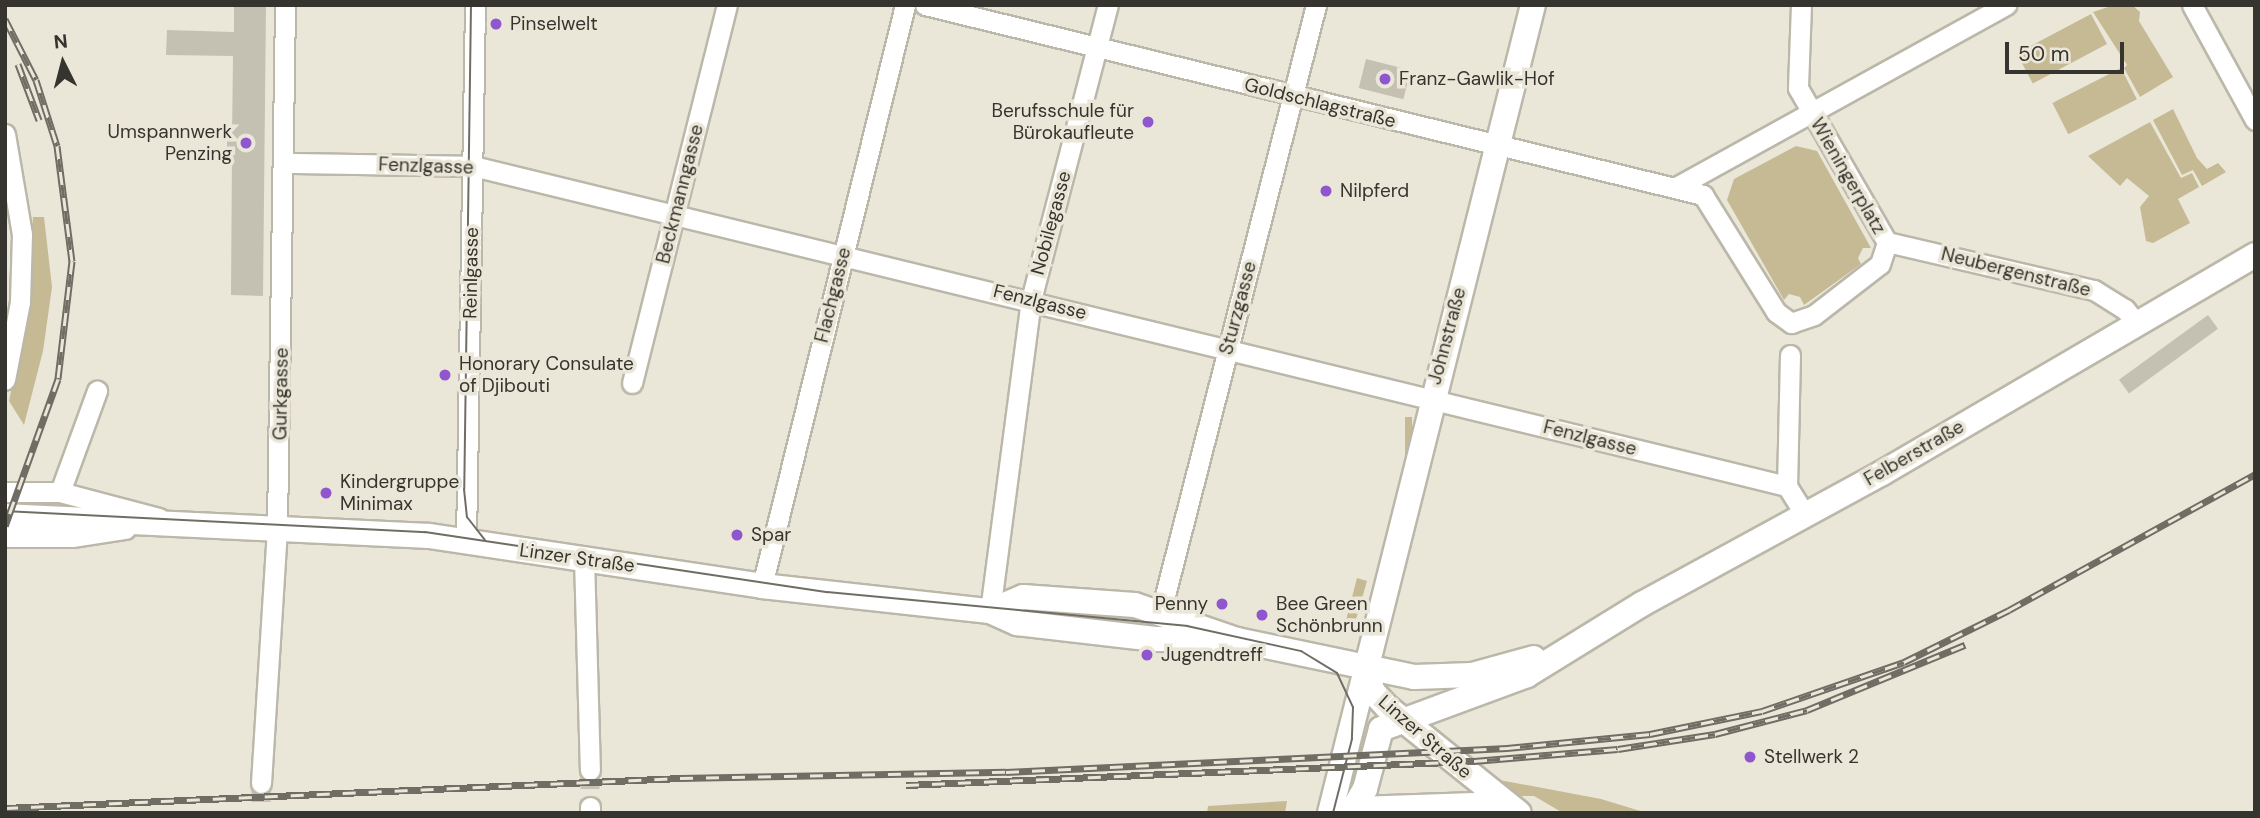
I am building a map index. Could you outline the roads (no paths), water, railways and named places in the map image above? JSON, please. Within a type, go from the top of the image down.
[{"type":"main road","name":"Johnstraße","points":[[1329,813],[1532,5]]},
{"type":"main road","name":"Felberstraße","points":[[1355,809],[1381,729],[1527,675],[1571,646],[1805,515],[2134,322],[2255,255]]},
{"type":"main road","name":"Linzer Straße","points":[[5,516],[163,519],[466,541],[762,586],[990,611],[1026,624],[1155,639],[1237,640]]},
{"type":"main road","name":"Linzer Straße","points":[[990,611],[1023,597],[1054,597],[1161,611],[1237,640],[1365,668],[1373,692],[1403,721],[1510,807]]},
{"type":"main road","name":"Felberstraße","points":[[1365,668],[1414,677],[1472,675],[1571,646]]},
{"type":"street","name":"Gurkgasse","points":[[261,783],[278,526],[287,163],[285,5]]},
{"type":"street","name":"Reinlgasse","points":[[466,541],[475,5]]},
{"type":"street","name":"Beckmanngasse","points":[[632,383],[727,5]]},
{"type":"street","name":"Flachgasse","points":[[762,586],[905,5]]},
{"type":"street","name":"Goldschlagstraße","points":[[925,5],[1496,147],[1678,186],[1713,204]]},
{"type":"street","name":"Nobilegasse","points":[[990,611],[1031,300],[1108,5]]},
{"type":"street","name":"Sturzgasse","points":[[1161,611],[1316,5]]},
{"type":"street","points":[[1801,5],[1798,88],[1812,112],[2007,5]]},
{"type":"street","points":[[2192,5],[2255,120]]},
{"type":"street","name":"Wieningerplatz","points":[[1678,186],[1812,112],[1887,242],[1880,264],[1814,315],[1791,323],[1776,312],[1713,204]]},
{"type":"street","points":[[5,134],[22,234],[18,323],[5,380]]},
{"type":"street","name":"Fenzlgasse","points":[[287,163],[473,166],[675,213],[1787,486]]},
{"type":"street","name":"Neubergenstraße","points":[[1887,242],[2094,290],[2118,304],[2134,322]]},
{"type":"street","points":[[1790,355],[1787,486],[1805,515]]},
{"type":"street","points":[[60,492],[97,391]]},
{"type":"street","name":"Linzer Straße","points":[[5,492],[60,492],[163,519]]},
{"type":"street","name":"Linzer Straße","points":[[5,537],[72,537],[163,519]]},
{"type":"street","points":[[584,558],[590,770]]},
{"type":"street","name":"Linzer Straße","points":[[1355,809],[1510,807]]},
{"type":"tunnel","points":[[590,770],[590,807]]},
{"type":"tunnel","points":[[261,783],[261,813]]},
{"type":"tram line","points":[[471,5],[464,489],[467,517],[485,540]]},
{"type":"tram line","points":[[5,511],[425,532],[828,592],[1187,626],[1301,651],[1337,673],[1353,707],[1352,739],[1333,813]]},
{"type":"railway","points":[[5,19],[36,80],[57,146],[72,261],[58,379],[5,526]]},
{"type":"railway","points":[[18,64],[39,120]]},
{"type":"railway","points":[[5,808],[680,778],[1006,772],[1507,748],[1650,734],[1762,711],[1904,662],[2009,610],[2255,474]]},
{"type":"railway","points":[[906,785],[1474,761],[1618,749],[1715,734],[1807,710],[1965,645]]},
{"type":"place","name":"Pinselwelt","points":[[496,24]]},
{"type":"place","name":"Franz-Gawlik-Hof","points":[[1385,79]]},
{"type":"place","name":"Berufsschule für Bürokaufleute","points":[[1148,122]]},
{"type":"place","name":"Umspannwerk Penzing","points":[[246,143]]},
{"type":"place","name":"Nilpferd","points":[[1326,191]]},
{"type":"place","name":"Honorary Consulate of Djibouti","points":[[445,375]]},
{"type":"place","name":"Kindergruppe Minimax","points":[[326,493]]},
{"type":"place","name":"Spar","points":[[737,535]]},
{"type":"place","name":"Penny","points":[[1222,604]]},
{"type":"place","name":"Bee Green Schönbrunn","points":[[1262,615]]},
{"type":"place","name":"Jugendtreff","points":[[1147,655]]},
{"type":"place","name":"Stellwerk 2","points":[[1750,757]]}]
